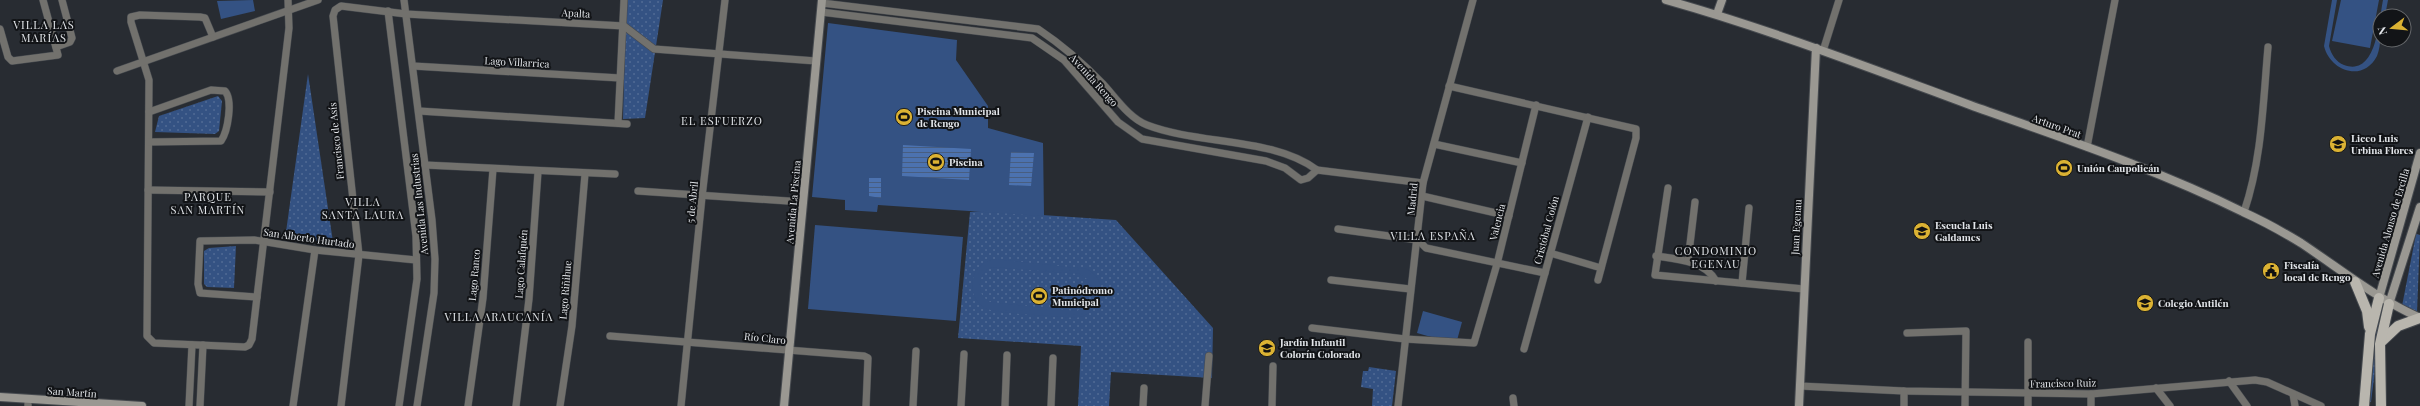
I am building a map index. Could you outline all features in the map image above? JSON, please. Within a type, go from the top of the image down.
[{"type":"main road","name":"Arturo Prat","points":[[1666,0],[1717,14],[2087,147],[2244,212],[2300,242],[2379,298],[2420,318]]},
{"type":"main road","points":[[1717,14],[1722,0]]},
{"type":"main road","name":"Avenida La Piscina","points":[[784,406],[822,5]]},
{"type":"main road","name":"Juan Egenau","points":[[1799,406],[1804,289],[1819,50]]},
{"type":"main road","name":"Avenida Alonso de Ercilla","points":[[2379,298],[2420,153]]},
{"type":"main road","points":[[2381,406],[2380,344],[2389,304],[2420,206]]},
{"type":"main road","points":[[2355,282],[2367,311],[2370,334]]},
{"type":"main road","points":[[2364,406],[2370,334],[2379,298]]},
{"type":"main road","points":[[2380,344],[2398,326],[2420,318]]},
{"type":"main road","name":"San Martín","points":[[0,397],[28,402],[142,406]]},
{"type":"street","points":[[43,0],[57,51]]},
{"type":"street","points":[[0,29],[8,57],[12,61],[57,51],[70,42],[72,38],[62,0]]},
{"type":"street","points":[[213,37],[205,18],[200,16],[140,15],[131,17],[131,22],[149,80],[147,336],[154,343],[249,346],[252,339],[289,28],[288,0]]},
{"type":"street","points":[[117,71],[318,0]]},
{"type":"street","name":"Avenida Las Industrias","points":[[404,0],[432,220],[435,274],[417,406]]},
{"type":"street","points":[[618,124],[624,26],[624,0]]},
{"type":"street","name":"5 de Abril","points":[[681,406],[702,197],[725,0]]},
{"type":"street","name":"Madrid","points":[[1398,406],[1410,289],[1418,240],[1423,183],[1474,0]]},
{"type":"street","points":[[1819,50],[1839,0]]},
{"type":"street","points":[[2087,147],[2115,0]]},
{"type":"street","name":"Avenida Rengo","points":[[822,5],[1032,38],[1064,60],[1118,122],[1142,139],[1266,161],[1285,168],[1301,180],[1308,178],[1317,170]]},
{"type":"street","name":"Avenida Rengo","points":[[822,5],[1038,29],[1064,46],[1126,110],[1146,125],[1185,135],[1249,145],[1304,160],[1317,170],[1423,183]]},
{"type":"street","name":"Apalta","points":[[332,16],[335,10],[341,6],[406,14],[624,26]]},
{"type":"street","name":"Avenida Las Industrias","points":[[388,12],[416,236],[415,294],[399,406]]},
{"type":"street","name":"Francisco de Asís","points":[[332,16],[359,255],[341,406]]},
{"type":"street","points":[[624,26],[654,49],[816,61]]},
{"type":"street","points":[[2244,212],[2253,186],[2258,159],[2268,47]]},
{"type":"street","name":"Lago Villarrica","points":[[413,66],[620,78]]},
{"type":"street","points":[[1449,86],[1633,126],[1636,129],[1636,138],[1598,280]]},
{"type":"street","points":[[149,112],[210,90],[219,89],[228,94],[225,136],[221,141],[149,142]]},
{"type":"street","name":"Valencia","points":[[1405,339],[1474,343],[1497,264],[1536,105]]},
{"type":"street","points":[[418,111],[627,124]]},
{"type":"street","name":"Cristóbal Colón","points":[[1524,349],[1588,117]]},
{"type":"street","points":[[1434,144],[1522,163]]},
{"type":"street","points":[[425,165],[538,172],[615,174]]},
{"type":"street","name":"Lago Ranco","points":[[468,406],[483,298],[493,169]]},
{"type":"street","name":"Lago Calafquén","points":[[516,406],[529,298],[538,172]]},
{"type":"street","name":"Lago Riñihue","points":[[560,406],[572,326],[585,174]]},
{"type":"street","points":[[1668,188],[1656,256],[1655,275],[1804,289]]},
{"type":"street","points":[[148,190],[270,192]]},
{"type":"street","points":[[638,191],[702,197],[803,202]]},
{"type":"street","points":[[1422,196],[1508,216]]},
{"type":"street","points":[[1688,261],[1696,202]]},
{"type":"street","points":[[1742,283],[1749,208]]},
{"type":"street","points":[[1338,229],[1418,240],[1426,248],[1545,273]]},
{"type":"street","name":"San Alberto Hurtado","points":[[257,297],[200,293],[198,284],[200,241],[264,241],[315,250],[416,260]]},
{"type":"street","points":[[293,406],[315,250]]},
{"type":"street","points":[[1550,253],[1601,268]]},
{"type":"street","points":[[1656,256],[1688,261],[1711,272],[1716,280]]},
{"type":"street","points":[[1331,280],[1410,289]]},
{"type":"street","points":[[1312,328],[1405,339]]},
{"type":"street","points":[[1907,333],[1966,331],[1965,406]]},
{"type":"street","name":"Río Claro","points":[[610,336],[781,348],[790,351],[864,356],[868,358],[866,406]]},
{"type":"street","points":[[2028,342],[2028,406]]},
{"type":"street","points":[[189,406],[192,345]]},
{"type":"street","points":[[200,406],[203,345]]},
{"type":"street","points":[[913,406],[916,351]]},
{"type":"street","points":[[961,406],[964,354]]},
{"type":"street","points":[[1005,406],[1007,355]]},
{"type":"street","points":[[1205,406],[1209,356]]},
{"type":"street","points":[[1051,406],[1053,358]]},
{"type":"street","points":[[1272,406],[1273,366]]},
{"type":"street","name":"Francisco Ruiz","points":[[1800,386],[1904,391],[2091,394],[2229,382],[2261,381],[2321,406]]},
{"type":"street","points":[[2229,382],[2247,406]]},
{"type":"street","points":[[1143,406],[1144,388]]},
{"type":"street","points":[[2156,388],[2170,406]]},
{"type":"street","points":[[1904,391],[1904,406]]},
{"type":"street","points":[[2091,394],[2091,406]]},
{"type":"street","points":[[2293,394],[2295,406]]},
{"type":"street","points":[[1513,398],[1514,406]]},
{"type":"shaded area","points":[[253,0],[255,11],[221,19],[217,1]]},
{"type":"shaded area","points":[[626,0],[663,0],[645,118],[623,119]]},
{"type":"shaded area","points":[[2332,0],[2337,0],[2329,46],[2334,57],[2344,65],[2355,66],[2363,63],[2370,55],[2373,48],[2379,48],[2377,56],[2371,64],[2364,69],[2356,71],[2340,67],[2333,62],[2327,55],[2324,46]]},
{"type":"shaded area","points":[[2341,0],[2379,0],[2378,8],[2372,8],[2372,37],[2370,48],[2332,41]]},
{"type":"shaded area","points":[[2383,0],[2388,0],[2386,8],[2382,8]]},
{"type":"shaded area","name":"Piscina Municipal de Rengo","points":[[828,23],[957,40],[956,60],[988,106],[988,128],[1043,143],[1044,216],[878,205],[877,212],[845,210],[845,200],[812,197]]},
{"type":"shaded area","points":[[308,74],[333,242],[285,239]]},
{"type":"shaded area","points":[[218,96],[222,101],[219,131],[215,134],[155,132],[159,116]]},
{"type":"shaded area","name":"Piscina","points":[[903,145],[971,149],[969,180],[902,176]]},
{"type":"shaded area","points":[[1011,152],[1034,153],[1031,186],[1009,185]]},
{"type":"shaded area","points":[[869,178],[881,178],[881,198],[869,196]]},
{"type":"shaded area","points":[[982,211],[1116,220],[1213,328],[1212,378],[1111,372],[1109,406],[1078,406],[1081,346],[958,338],[970,212]]},
{"type":"shaded area","points":[[815,225],[963,237],[956,321],[808,309]]},
{"type":"shaded area","points":[[2416,234],[2420,235],[2417,313],[2402,306]]},
{"type":"shaded area","points":[[236,246],[234,288],[207,287],[204,284],[204,251],[209,248]]},
{"type":"shaded area","points":[[994,259],[1087,269],[1095,275],[1099,282],[1101,290],[1100,297],[1092,311],[1075,318],[1001,312],[985,308],[978,303],[974,296],[972,283],[974,275],[980,266]],"holes":[[[991,267],[1080,274],[1087,279],[1093,289],[1090,303],[1077,311],[990,302],[983,297],[980,288],[982,276]]]},
{"type":"shaded area","points":[[1423,311],[1462,322],[1456,344],[1417,333]]},
{"type":"shaded area","points":[[2375,321],[2381,323],[2371,402],[2366,401]]},
{"type":"shaded area","points":[[1369,367],[1396,371],[1392,406],[1372,406],[1373,389],[1361,387],[1363,371],[1368,371]]},
{"type":"place","name":"Piscina Municipal de Rengo","points":[[904,117]]},
{"type":"place","name":"Liceo Luis Urbina Flores","points":[[2338,144]]},
{"type":"place","name":"Piscina","points":[[936,162]]},
{"type":"place","name":"Unión Caupolicán","points":[[2064,168]]},
{"type":"place","name":"Escuela Luis Galdames","points":[[1922,231]]},
{"type":"place","name":"Fiscalía local de Rengo","points":[[2271,271]]},
{"type":"place","name":"Patinódromo Municipal","points":[[1039,296]]},
{"type":"place","name":"Colegio Antilén","points":[[2145,303]]},
{"type":"place","name":"Jardín Infantil Colorín Colorado","points":[[1267,348]]},
{"type":"district","name":"VILLA LAS MARÍAS","points":[[44,30]]},
{"type":"district","name":"EL ESFUERZO","points":[[722,120]]},
{"type":"district","name":"PARQUE SAN MARTÍN","points":[[208,202]]},
{"type":"district","name":"VILLA SANTA LAURA","points":[[363,207]]},
{"type":"district","name":"VILLA ESPAÑA","points":[[1433,235]]},
{"type":"district","name":"CONDOMINIO EGENAU","points":[[1716,256]]},
{"type":"district","name":"VILLA ARAUCANÍA","points":[[499,316]]}]
